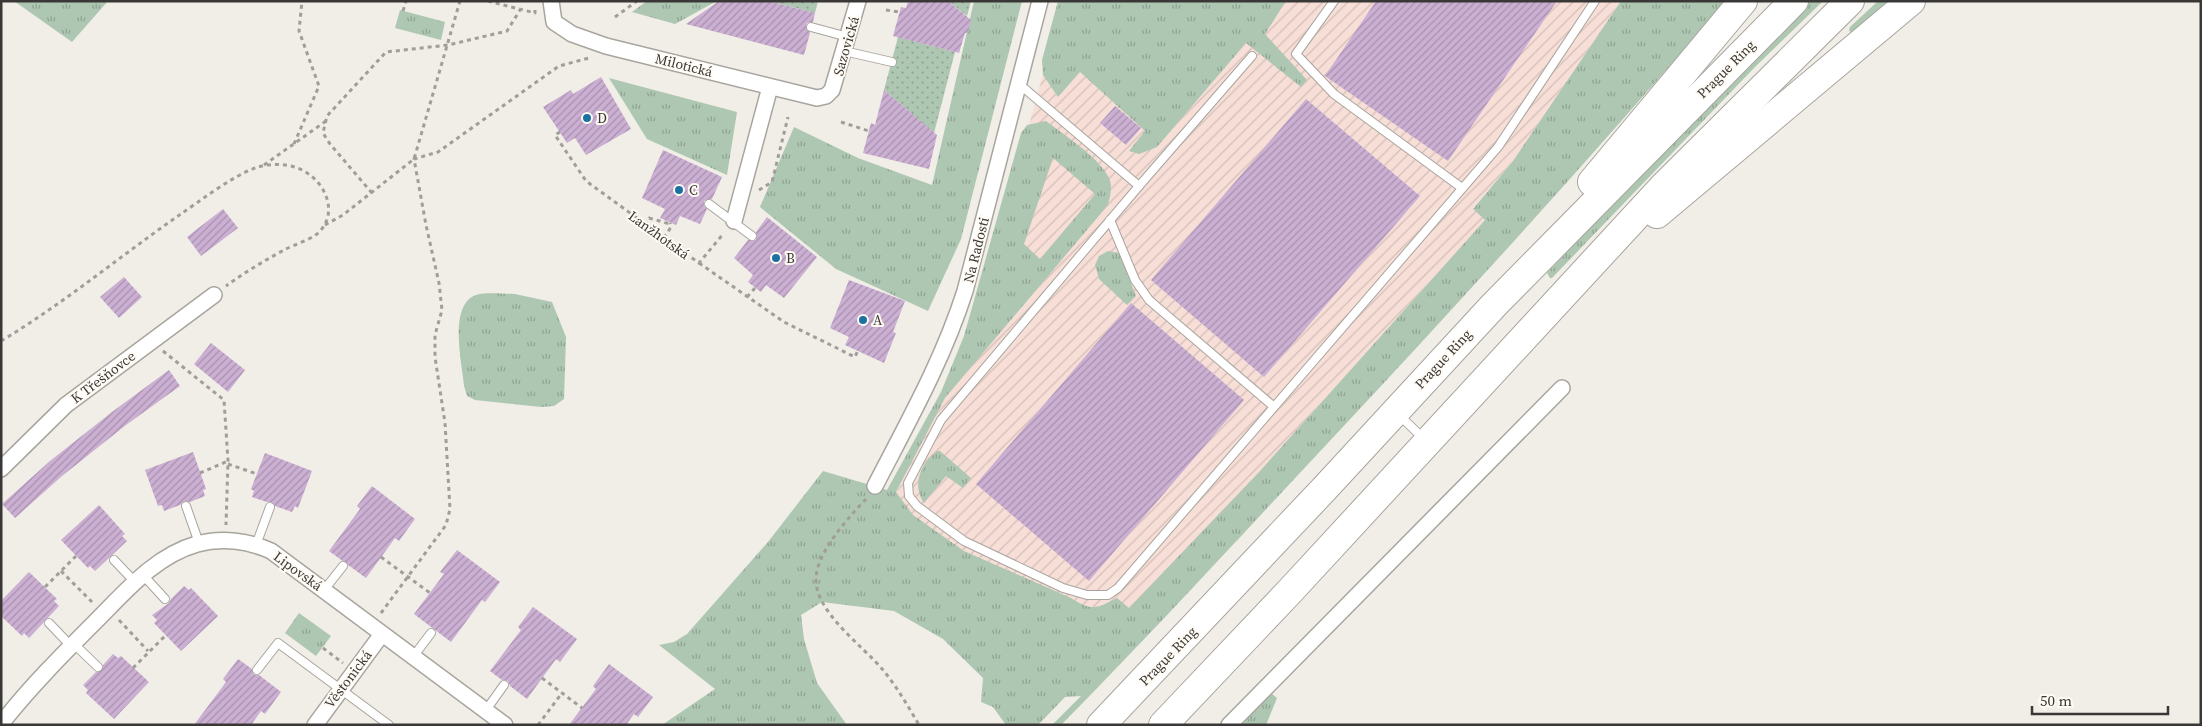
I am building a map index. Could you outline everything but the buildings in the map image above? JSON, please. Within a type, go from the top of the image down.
[{"type":"highway","points":[[1494,305],[1637,126],[1743,1]]},
{"type":"highway","name":"Prague Ring","points":[[1101,725],[1494,305],[1794,1]]},
{"type":"highway","points":[[1163,725],[1663,187],[1850,1]]},
{"type":"highway","points":[[1581,277],[1754,135],[1911,1]]},
{"type":"street","name":"Sazovická","points":[[832,90],[858,1]]},
{"type":"street","name":"Na Radosti","points":[[875,486],[940,359],[954,326],[965,291],[1040,1]]},
{"type":"street","name":"Milotická","points":[[551,3],[554,22],[572,34],[606,46],[817,98],[826,96],[832,90]]},
{"type":"street","points":[[734,221],[770,87]]},
{"type":"street","name":"K Třešňovce","points":[[1,469],[66,405],[214,295]]},
{"type":"street","points":[[1230,725],[1562,388]]},
{"type":"street","name":"Lipovská","points":[[4,723],[72,644],[138,579],[166,557],[199,543],[226,540],[256,545],[271,551],[505,725]]},
{"type":"street","name":"Věstonická","points":[[315,725],[382,634]]},
{"type":"lane","points":[[1334,1],[1296,54],[1334,94],[1462,188]]},
{"type":"lane","points":[[1252,56],[941,420],[908,483],[909,496],[917,506],[964,541],[1063,588],[1087,595],[1108,595],[1118,588],[1498,147],[1595,1]]},
{"type":"lane","points":[[811,27],[846,44],[892,62]]},
{"type":"lane","points":[[1018,83],[1139,186]]},
{"type":"lane","points":[[709,204],[752,236]]},
{"type":"lane","points":[[1110,220],[1135,280],[1149,300],[1273,406]]},
{"type":"lane","points":[[1395,411],[1427,443]]},
{"type":"lane","points":[[186,506],[199,543]]},
{"type":"lane","points":[[256,545],[270,507]]},
{"type":"lane","points":[[114,560],[165,599]]},
{"type":"lane","points":[[324,590],[342,566]]},
{"type":"lane","points":[[48,623],[98,667]]},
{"type":"lane","points":[[413,657],[431,633]]},
{"type":"lane","points":[[258,670],[278,643],[389,725]]},
{"type":"lane","points":[[486,710],[504,686]]},
{"type":"path","points":[[294,144],[319,86],[298,31],[302,1]]},
{"type":"path","points":[[403,11],[406,1]]},
{"type":"path","points":[[381,614],[446,525],[450,509],[445,422],[435,357],[435,335],[442,310],[439,283],[414,158],[460,1]]},
{"type":"path","points":[[488,1],[535,13],[535,7]]},
{"type":"path","points":[[615,16],[637,1]]},
{"type":"path","points":[[372,193],[330,144],[323,133],[327,116],[386,52],[448,45],[507,31],[520,10]]},
{"type":"path","points":[[886,10],[900,12]]},
{"type":"path","points":[[324,225],[343,215],[414,158],[438,152],[558,66],[595,56]]},
{"type":"path","points":[[739,200],[772,182],[788,117]]},
{"type":"path","points":[[261,167],[326,121]]},
{"type":"path","points":[[841,122],[869,131]]},
{"type":"path","name":"Lanžhotská","points":[[560,132],[554,135],[586,181],[699,263],[734,221]]},
{"type":"path","points":[[1,341],[34,321],[209,194],[254,168],[272,164],[291,166],[307,173],[319,182],[327,197],[330,214],[320,232],[248,270],[214,295]]},
{"type":"path","points":[[645,224],[649,218],[669,223],[671,226],[664,238]]},
{"type":"path","points":[[699,263],[784,322],[855,357],[858,350]]},
{"type":"path","points":[[747,297],[755,288]]},
{"type":"path","points":[[151,342],[224,400],[228,463],[226,528]]},
{"type":"path","points":[[200,473],[228,463],[257,474]]},
{"type":"path","points":[[875,486],[870,495],[849,516],[826,551],[817,569],[816,586],[822,602],[882,669],[901,694],[918,725]]},
{"type":"path","points":[[45,587],[76,556]]},
{"type":"path","points":[[381,557],[430,593]]},
{"type":"path","points":[[61,571],[94,605]]},
{"type":"path","points":[[116,618],[148,650]]},
{"type":"path","points":[[133,668],[148,650],[166,635]]},
{"type":"path","points":[[322,648],[343,663]]},
{"type":"path","points":[[542,678],[582,708]]},
{"type":"path","points":[[538,725],[562,693]]},
{"type":"shaded area","points":[[1063,1],[1621,1],[1513,161],[1473,208],[1485,220],[1260,471],[1119,619],[858,575],[974,326]]},
{"type":"green space","points":[[14,1],[108,1],[72,42]]},
{"type":"green space","points":[[647,1],[717,1],[675,24],[632,12]]},
{"type":"green space","points":[[768,1],[818,1],[815,13]]},
{"type":"green space","points":[[948,1],[971,1],[967,16]]},
{"type":"green space","points":[[974,1],[1022,1],[961,239],[928,311],[836,269],[760,207],[794,127],[858,158],[932,185]]},
{"type":"green space","points":[[1058,1],[1286,1],[1265,34],[1307,80],[1301,87],[1246,43],[1157,147],[1139,154],[1129,151],[1145,131],[1080,72],[1058,97],[1043,75],[1042,60]]},
{"type":"green space","points":[[1621,1],[1726,1],[1578,170],[1428,336],[1061,725],[1052,725],[1081,696],[1065,697],[1038,725],[1006,725],[993,707],[981,702],[983,678],[943,639],[894,611],[822,602],[801,615],[804,639],[817,683],[847,725],[662,725],[715,689],[659,645],[674,642],[687,634],[768,542],[823,471],[887,490],[941,392],[964,336],[1021,133],[1027,125],[1046,121],[1097,162],[1110,181],[1111,192],[1108,205],[945,398],[896,492],[913,515],[964,551],[1089,607],[1098,606],[1117,598],[1129,608],[1260,471],[1485,220],[1473,209],[1513,161]],"holes":[[[1053,158],[1095,194],[1040,259],[1024,244]]]},
{"type":"green space","points":[[1810,1],[1823,1],[1755,67],[1550,278],[1547,273],[1750,60]]},
{"type":"green space","points":[[1878,1],[1894,1],[1851,33],[1850,27]]},
{"type":"green space","points":[[400,10],[445,22],[441,40],[395,28]]},
{"type":"green space","points":[[898,37],[955,52],[934,133],[884,90]]},
{"type":"green space","points":[[609,78],[737,112],[727,175],[647,139]]},
{"type":"green space","points":[[1108,251],[1119,253],[1136,296],[1127,305],[1099,279],[1095,265],[1099,256]]},
{"type":"green space","points":[[490,293],[515,294],[552,302],[566,337],[564,399],[554,406],[541,407],[475,400],[467,396],[464,386],[459,336],[459,322],[462,310],[467,301],[476,295]]},
{"type":"green space","points":[[937,451],[940,451],[971,478],[963,488],[946,476],[924,503],[920,496],[918,482],[922,468]]},
{"type":"green space","points":[[299,613],[331,636],[316,656],[285,633]]},
{"type":"green space","points":[[1271,693],[1277,698],[1266,725],[1242,725]]},
{"type":"place","name":"D","points":[[587,118]]},
{"type":"place","name":"C","points":[[679,190]]},
{"type":"place","name":"B","points":[[776,258]]},
{"type":"place","name":"A","points":[[863,320]]}]
